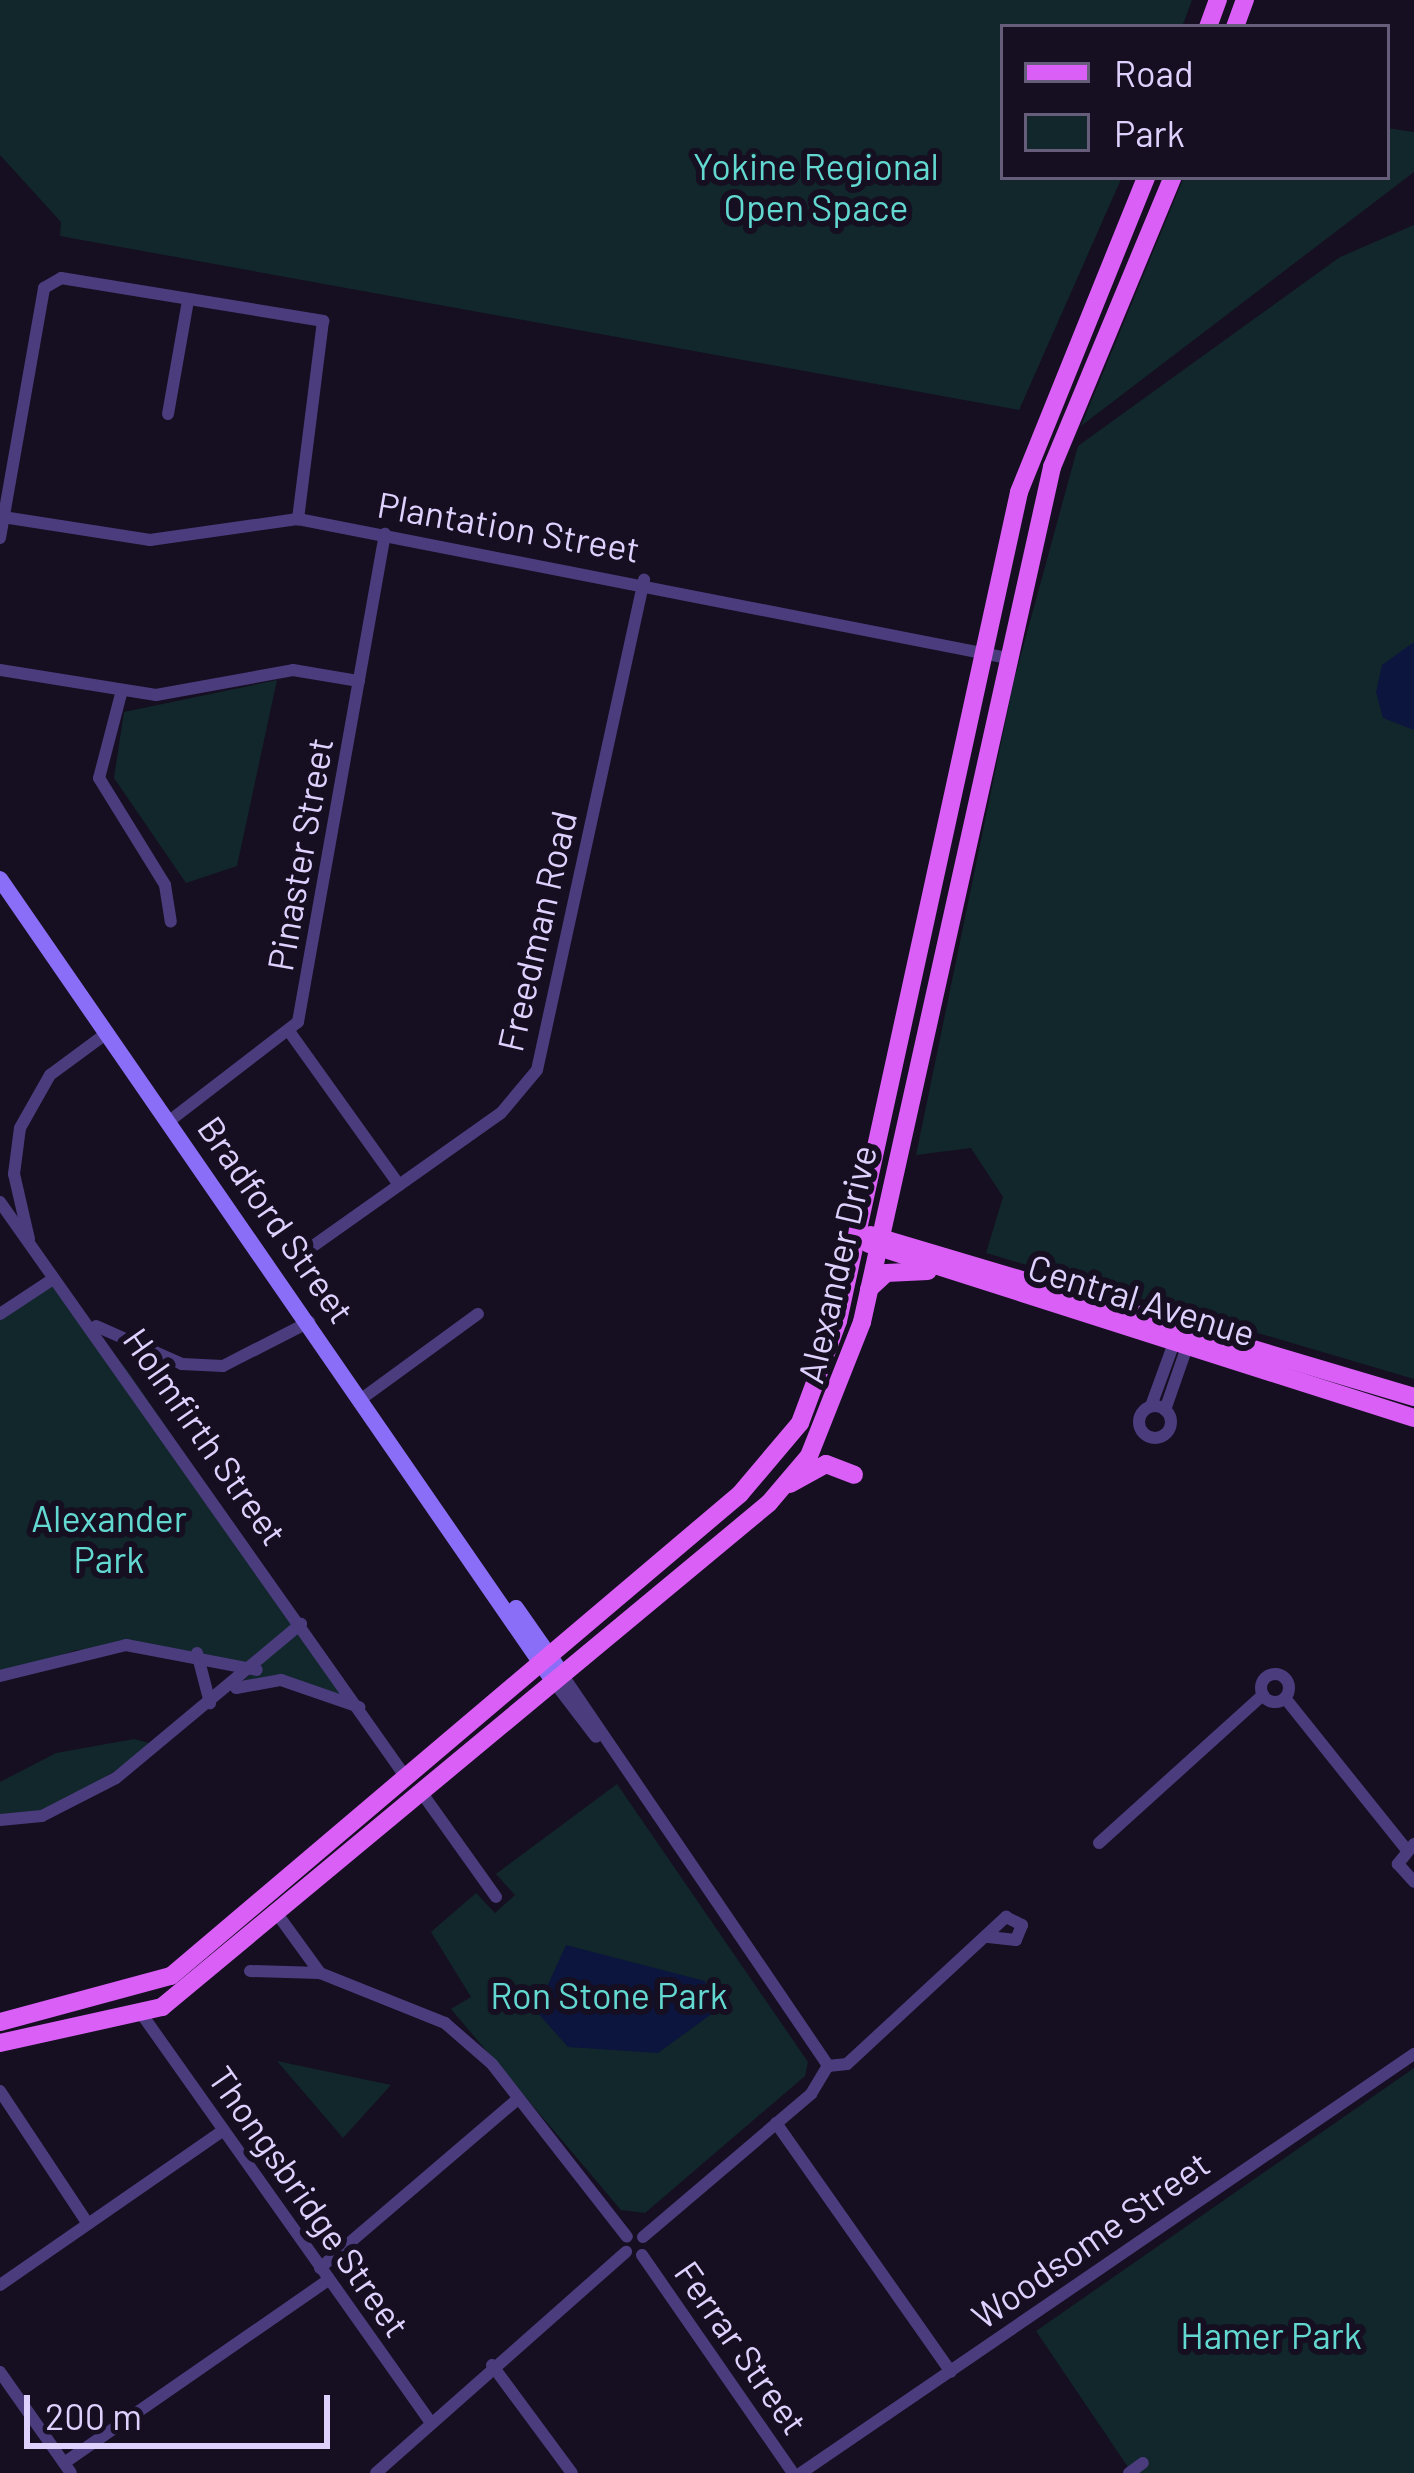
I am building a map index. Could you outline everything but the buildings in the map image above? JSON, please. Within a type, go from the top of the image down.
[{"type":"main road","name":"Alexander Drive","points":[[0,2022],[149,1989],[407,1779],[740,1494],[800,1423],[854,1236],[980,651],[1044,418],[1145,180]]},
{"type":"main road","name":"Alexander Drive","points":[[0,2043],[143,2016],[278,1915],[424,1796],[788,1485],[836,1407],[869,1289],[1002,657],[1052,467],[1172,180]]},
{"type":"main road","points":[[888,1188],[919,1244]]},
{"type":"main road","name":"Central Avenue","points":[[854,1236],[919,1244],[1414,1418]]},
{"type":"main road","name":"Central Avenue","points":[[878,1241],[939,1270],[1414,1397]]},
{"type":"main road","points":[[869,1289],[890,1271],[939,1270]]},
{"type":"main road","points":[[788,1485],[826,1464],[854,1475]]},
{"type":"street","points":[[0,538],[49,282],[326,326],[298,519]]},
{"type":"street","points":[[168,414],[188,301]]},
{"type":"street","name":"Plantation Street","points":[[3,517],[150,540],[298,519],[644,580],[1002,657]]},
{"type":"street","name":"Pinaster Street","points":[[291,1034],[386,534]]},
{"type":"street","name":"Freedman Road","points":[[299,1256],[515,1101],[537,1070],[644,580]]},
{"type":"street","points":[[0,670],[169,695],[292,670],[359,681]]},
{"type":"street","points":[[122,690],[99,778],[165,885],[171,922]]},
{"type":"street","name":"Bradford Street","points":[[0,879],[827,2066]]},
{"type":"street","points":[[31,1246],[7,1178],[33,1097],[106,1033]]},
{"type":"street","points":[[169,1122],[291,1034],[399,1185]]},
{"type":"street","name":"Holmfirth Street","points":[[0,1202],[53,1280],[127,1370],[407,1779]]},
{"type":"street","points":[[0,1315],[53,1280]]},
{"type":"street","points":[[364,1397],[478,1314]]},
{"type":"street","points":[[90,1322],[147,1352],[223,1366],[309,1322]]},
{"type":"street","points":[[1158,1408],[1184,1336]]},
{"type":"street","points":[[127,1370],[147,1352]]},
{"type":"street","points":[[0,1820],[42,1816],[116,1778],[257,1670],[301,1624]]},
{"type":"street","points":[[0,1676],[76,1650],[197,1652],[257,1670]]},
{"type":"street","points":[[197,1652],[210,1703]]},
{"type":"street","points":[[1099,1843],[1263,1695],[1264,1679],[1279,1674],[1285,1699],[1409,1846],[1399,1870],[1414,1882]]},
{"type":"street","points":[[234,1688],[280,1681],[359,1706]]},
{"type":"street","points":[[1263,1695],[1285,1699]]},
{"type":"street","points":[[424,1796],[496,1897]]},
{"type":"street","points":[[278,1915],[320,1973]]},
{"type":"street","points":[[376,2473],[428,2419],[776,2122],[827,2066],[847,2064],[988,1937]]},
{"type":"street","points":[[250,1971],[320,1973],[445,2023],[518,2099],[627,2245],[642,2255],[644,2237]]},
{"type":"street","name":"Thongsbridge Street","points":[[143,2016],[428,2419]]},
{"type":"street","name":"Woodsome Street","points":[[797,2473],[1414,2054]]},
{"type":"street","points":[[0,2091],[88,2224]]},
{"type":"street","points":[[0,2372],[68,2468],[324,2274],[518,2099]]},
{"type":"street","points":[[776,2122],[951,2372]]},
{"type":"street","points":[[0,2285],[224,2130]]},
{"type":"street","name":"Ferrar Street","points":[[642,2255],[797,2473]]},
{"type":"street","points":[[492,2365],[572,2473]]},
{"type":"street","points":[[1129,2473],[1143,2463]]},
{"type":"green space","name":"Yokine Regional Open Space","points":[[0,0],[1192,0],[1183,24],[1000,24],[1000,180],[1121,180],[1019,410],[60,236],[61,222],[0,155]]},
{"type":"green space","points":[[1390,128],[1414,132],[1414,172],[1081,426],[1183,180],[1390,180]]},
{"type":"green space","points":[[1414,225],[1414,1379],[986,1253],[1003,1197],[971,1148],[916,1155],[1014,680],[1078,446],[1340,257]]},
{"type":"green space","points":[[277,680],[237,866],[186,883],[114,778],[124,712]]},
{"type":"green space","name":"Alexander Park","points":[[53,1279],[127,1370],[359,1707],[281,1680],[234,1688],[256,1670],[173,1648],[76,1650],[0,1676],[0,1314]]},
{"type":"green space","points":[[134,1739],[157,1745],[42,1816],[0,1820],[0,1782],[56,1753]]},
{"type":"green space","name":"Ron Stone Park","points":[[617,1784],[808,2062],[805,2076],[645,2213],[621,2210],[451,2009],[471,1997],[431,1932],[476,1893],[495,1913],[515,1895],[496,1874]]},
{"type":"green space","points":[[277,2061],[391,2085],[343,2138]]},
{"type":"green space","name":"Hamer Park","points":[[1414,2068],[1414,2473],[1132,2473],[1036,2331]]},
{"type":"water","points":[[1414,642],[1414,730],[1383,718],[1376,692],[1382,665]]},
{"type":"water","points":[[566,1945],[705,1981],[713,2013],[658,2053],[568,2047],[536,2011]]}]
